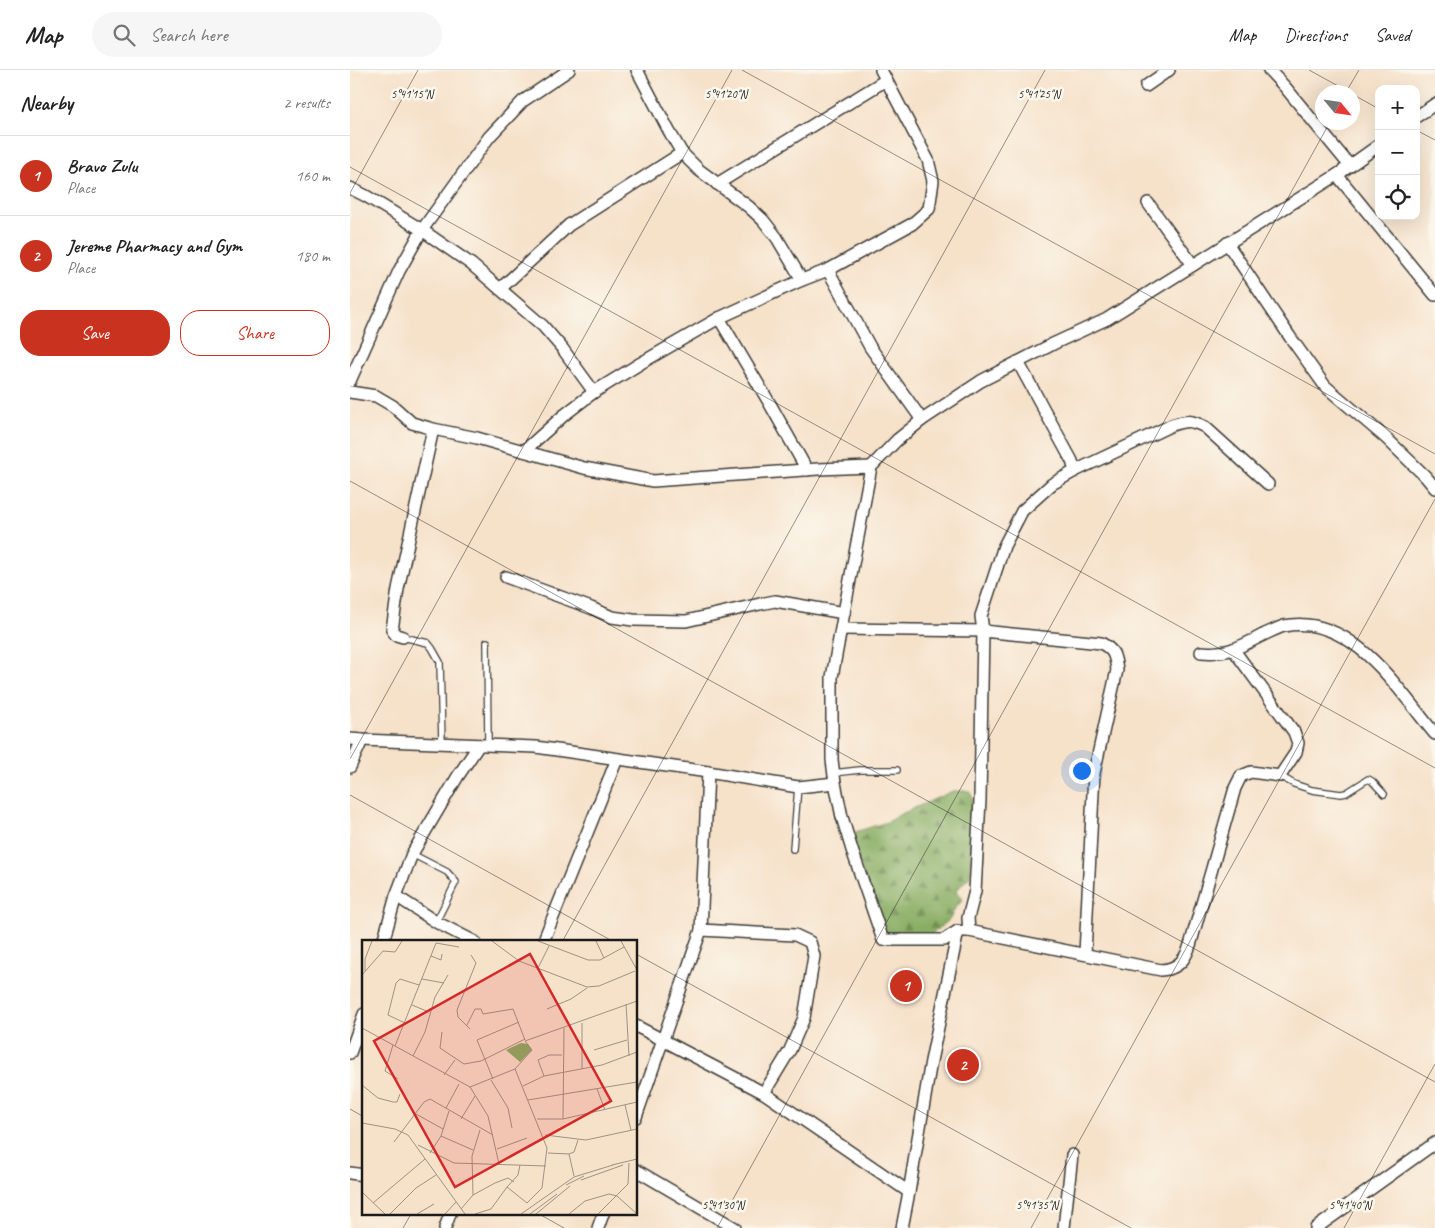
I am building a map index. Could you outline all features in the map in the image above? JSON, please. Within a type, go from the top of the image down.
[{"type":"street","points":[[350,381],[391,286],[422,230],[489,137],[523,102],[569,70]]},
{"type":"street","points":[[637,70],[682,153],[699,170],[749,207],[763,220],[777,238],[802,280]]},
{"type":"street","points":[[1146,86],[1169,70]]},
{"type":"street","points":[[1269,70],[1350,166]]},
{"type":"street","points":[[524,451],[563,416],[594,392],[719,318],[828,270],[912,224],[929,209],[933,181],[928,160],[884,75],[717,184]]},
{"type":"street","points":[[1420,114],[1435,104]]},
{"type":"street","points":[[1233,649],[1294,732],[1298,743],[1296,752],[1280,776],[1251,772],[1241,776],[1235,788],[1188,952],[1172,970],[1161,970],[964,931],[944,940],[883,940],[842,817],[834,778],[832,743],[832,676],[871,468],[898,440],[922,420],[981,381],[1107,319],[1337,175],[1375,148]]},
{"type":"street","points":[[500,289],[569,225],[682,153]]},
{"type":"street","points":[[1337,175],[1435,294]]},
{"type":"street","points":[[350,188],[422,230],[471,264],[544,326],[594,392]]},
{"type":"street","points":[[1148,202],[1193,265]]},
{"type":"street","points":[[1227,243],[1324,386],[1431,474],[1435,488]]},
{"type":"street","points":[[828,270],[870,347],[922,420]]},
{"type":"street","points":[[719,318],[807,470]]},
{"type":"street","points":[[1018,362],[1072,461],[1074,471]]},
{"type":"street","points":[[350,392],[376,396],[394,406],[412,423],[433,430],[477,438],[584,468],[653,481],[807,470],[871,468]]},
{"type":"street","points":[[902,1228],[931,1061],[975,891],[980,800],[983,631],[981,616],[1004,546],[1022,511],[1052,484],[1074,471],[1172,425],[1185,421],[1196,422],[1205,427],[1268,484]]},
{"type":"street","points":[[403,637],[396,635],[392,630],[398,589],[433,430]]},
{"type":"street","points":[[506,577],[612,617],[633,620],[686,621],[775,602],[844,613]]},
{"type":"street","points":[[1201,652],[1233,649],[1283,626],[1305,624],[1335,632],[1350,640],[1385,672],[1435,734]]},
{"type":"street","points":[[842,629],[983,631],[1100,643],[1109,648],[1115,655],[1117,670],[1094,773],[1085,954]]},
{"type":"street","points":[[350,738],[536,747],[798,787],[834,778]]},
{"type":"street","points":[[350,767],[362,740]]},
{"type":"street","points":[[384,940],[396,896],[412,854],[458,776],[484,745]]},
{"type":"street","points":[[545,940],[617,759]]},
{"type":"street","points":[[638,1111],[701,930],[708,772]]},
{"type":"street","points":[[396,896],[436,922],[471,940]]},
{"type":"street","points":[[701,930],[795,935],[810,942],[814,956],[804,1018],[790,1050],[764,1093]]},
{"type":"street","points":[[350,1053],[362,1020]]},
{"type":"street","points":[[638,1027],[764,1093],[909,1192]]},
{"type":"street","points":[[1316,1228],[1329,1224],[1435,1143]]},
{"type":"street","points":[[1064,1228],[1072,1155]]},
{"type":"street","points":[[638,1171],[735,1228]]},
{"type":"street","points":[[445,1228],[449,1216]]},
{"type":"street","points":[[598,1228],[602,1216]]},
{"type":"lane","points":[[403,637],[428,643],[440,662],[442,743]]},
{"type":"lane","points":[[484,745],[487,642]]},
{"type":"lane","points":[[834,778],[860,770],[897,770]]},
{"type":"lane","points":[[1280,776],[1294,784],[1312,790],[1341,794],[1346,793],[1368,779],[1384,794]]},
{"type":"lane","points":[[793,849],[798,787]]},
{"type":"lane","points":[[412,854],[446,872],[456,882],[436,922]]},
{"type":"green space","points":[[953,791],[970,791],[972,797],[971,870],[969,878],[956,891],[963,900],[955,908],[950,919],[928,937],[884,936],[855,849],[855,832],[887,822]]},
{"type":"place","name":"Bravo Zulu","points":[[906,986]]},
{"type":"place","name":"Jereme Pharmacy and Gym","points":[[963,1065]]}]
